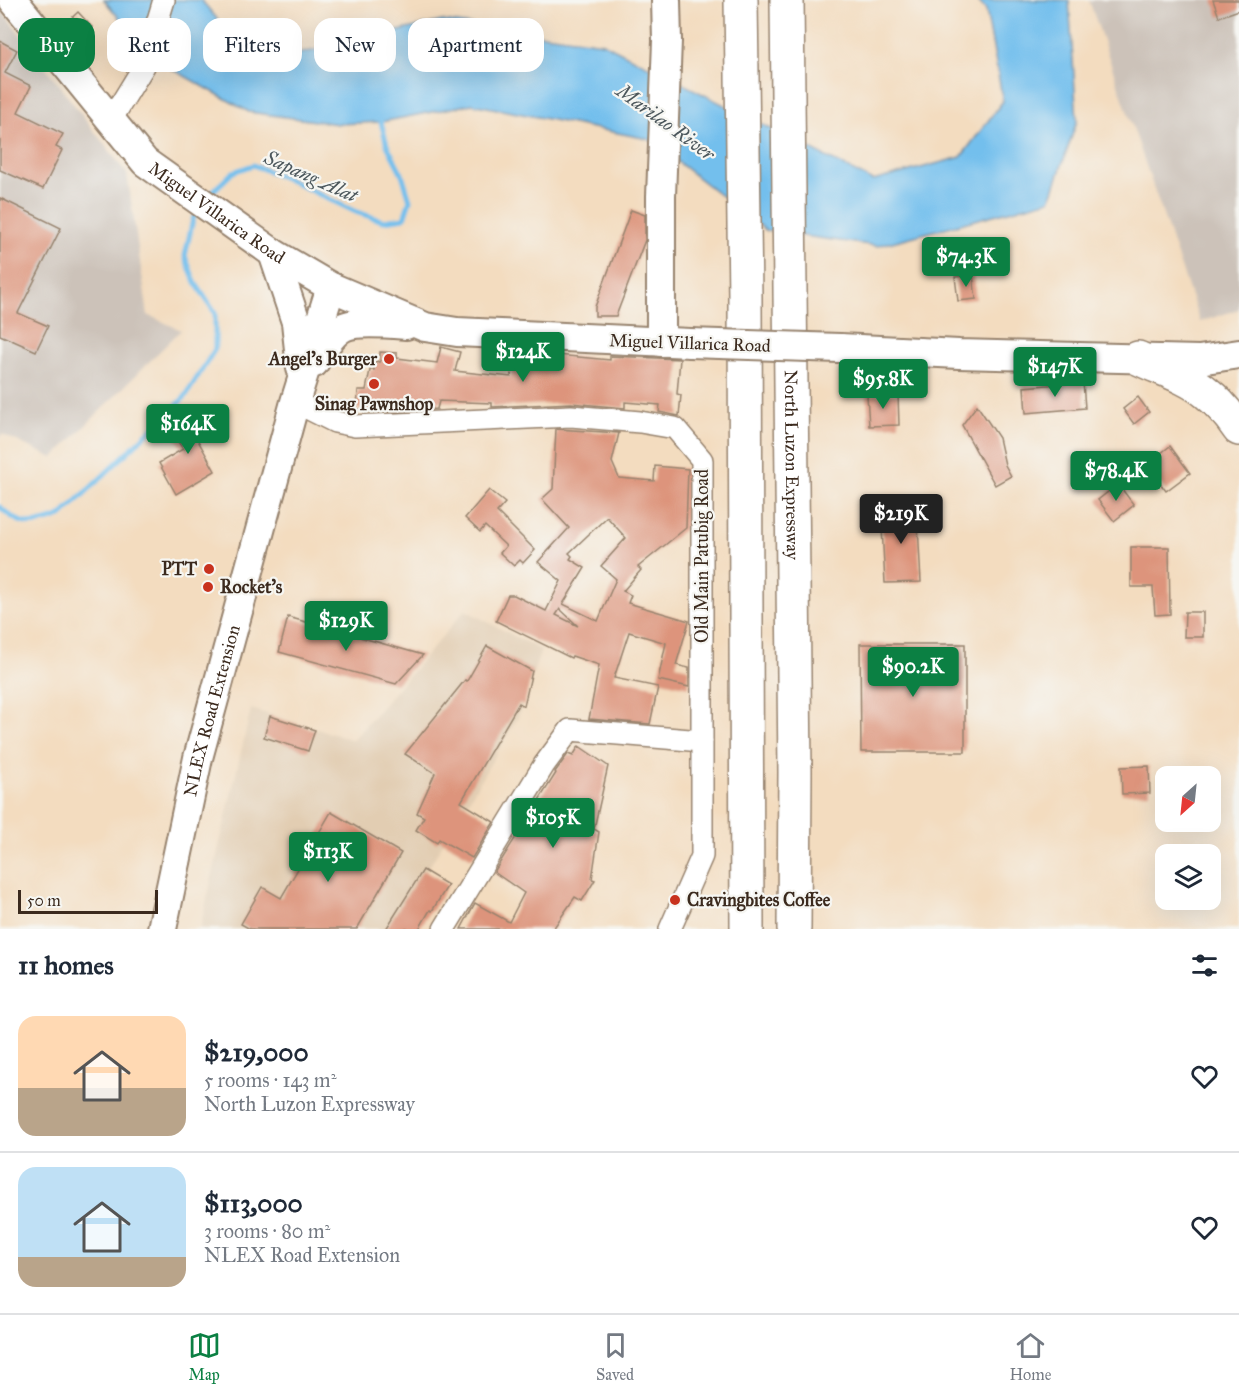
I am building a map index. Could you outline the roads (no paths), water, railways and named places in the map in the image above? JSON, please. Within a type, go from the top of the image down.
[{"type":"highway","points":[[741,0],[745,298],[747,929]]},
{"type":"highway","name":"North Luzon Expressway","points":[[787,0],[795,772],[794,929]]},
{"type":"highway","points":[[1138,358],[1207,393],[1228,413],[1239,429]]},
{"type":"highway","points":[[795,772],[812,929]]},
{"type":"main road","name":"Miguel Villarica Road","points":[[13,0],[145,162],[273,253],[332,287],[424,327],[457,332],[959,354],[1199,360],[1239,354]]},
{"type":"main road","points":[[661,342],[661,196],[667,41],[666,0]]},
{"type":"main road","points":[[273,253],[296,322],[301,360],[298,392]]},
{"type":"main road","name":"NLEX Road Extension","points":[[162,929],[198,758],[298,392],[332,287]]},
{"type":"main road","points":[[298,392],[324,345],[344,327],[376,323],[424,327]]},
{"type":"street","points":[[111,120],[144,66],[164,0]]},
{"type":"street","name":"Old Main Patubig Road","points":[[298,392],[335,422],[355,426],[571,416],[640,422],[675,428],[702,460],[702,856],[670,929]]},
{"type":"street","points":[[444,929],[544,765],[570,730],[702,741]]},
{"type":"water","name":"Marilao River","points":[[104,0],[201,0],[217,18],[203,18],[203,72],[302,72],[302,53],[314,50],[314,72],[396,72],[396,32],[408,29],[408,72],[544,72],[544,35],[603,43],[873,181],[961,157],[1003,101],[986,10],[977,0],[1069,0],[1077,121],[1050,200],[877,246],[767,231],[648,139],[472,104],[381,122],[338,124],[249,112],[177,72],[191,72],[191,18],[119,18]]},
{"type":"waterway","name":"Sapang Alat","points":[[208,196],[233,172],[253,165],[356,212],[384,221],[404,218],[410,200],[402,174],[387,145],[381,122],[382,116]]},
{"type":"waterway","name":"Sapang Alat","points":[[0,507],[15,519],[28,524],[61,516],[185,397],[215,349],[215,313],[195,282],[185,256],[193,219],[198,211]]},
{"type":"place","name":"Angel's Burger","points":[[389,359]]},
{"type":"place","name":"Sinag Pawnshop","points":[[374,384]]},
{"type":"place","name":"PTT","points":[[209,569]]},
{"type":"place","name":"Rocket’s","points":[[208,587]]},
{"type":"place","name":"Cravingbites Coffee","points":[[675,900]]}]
